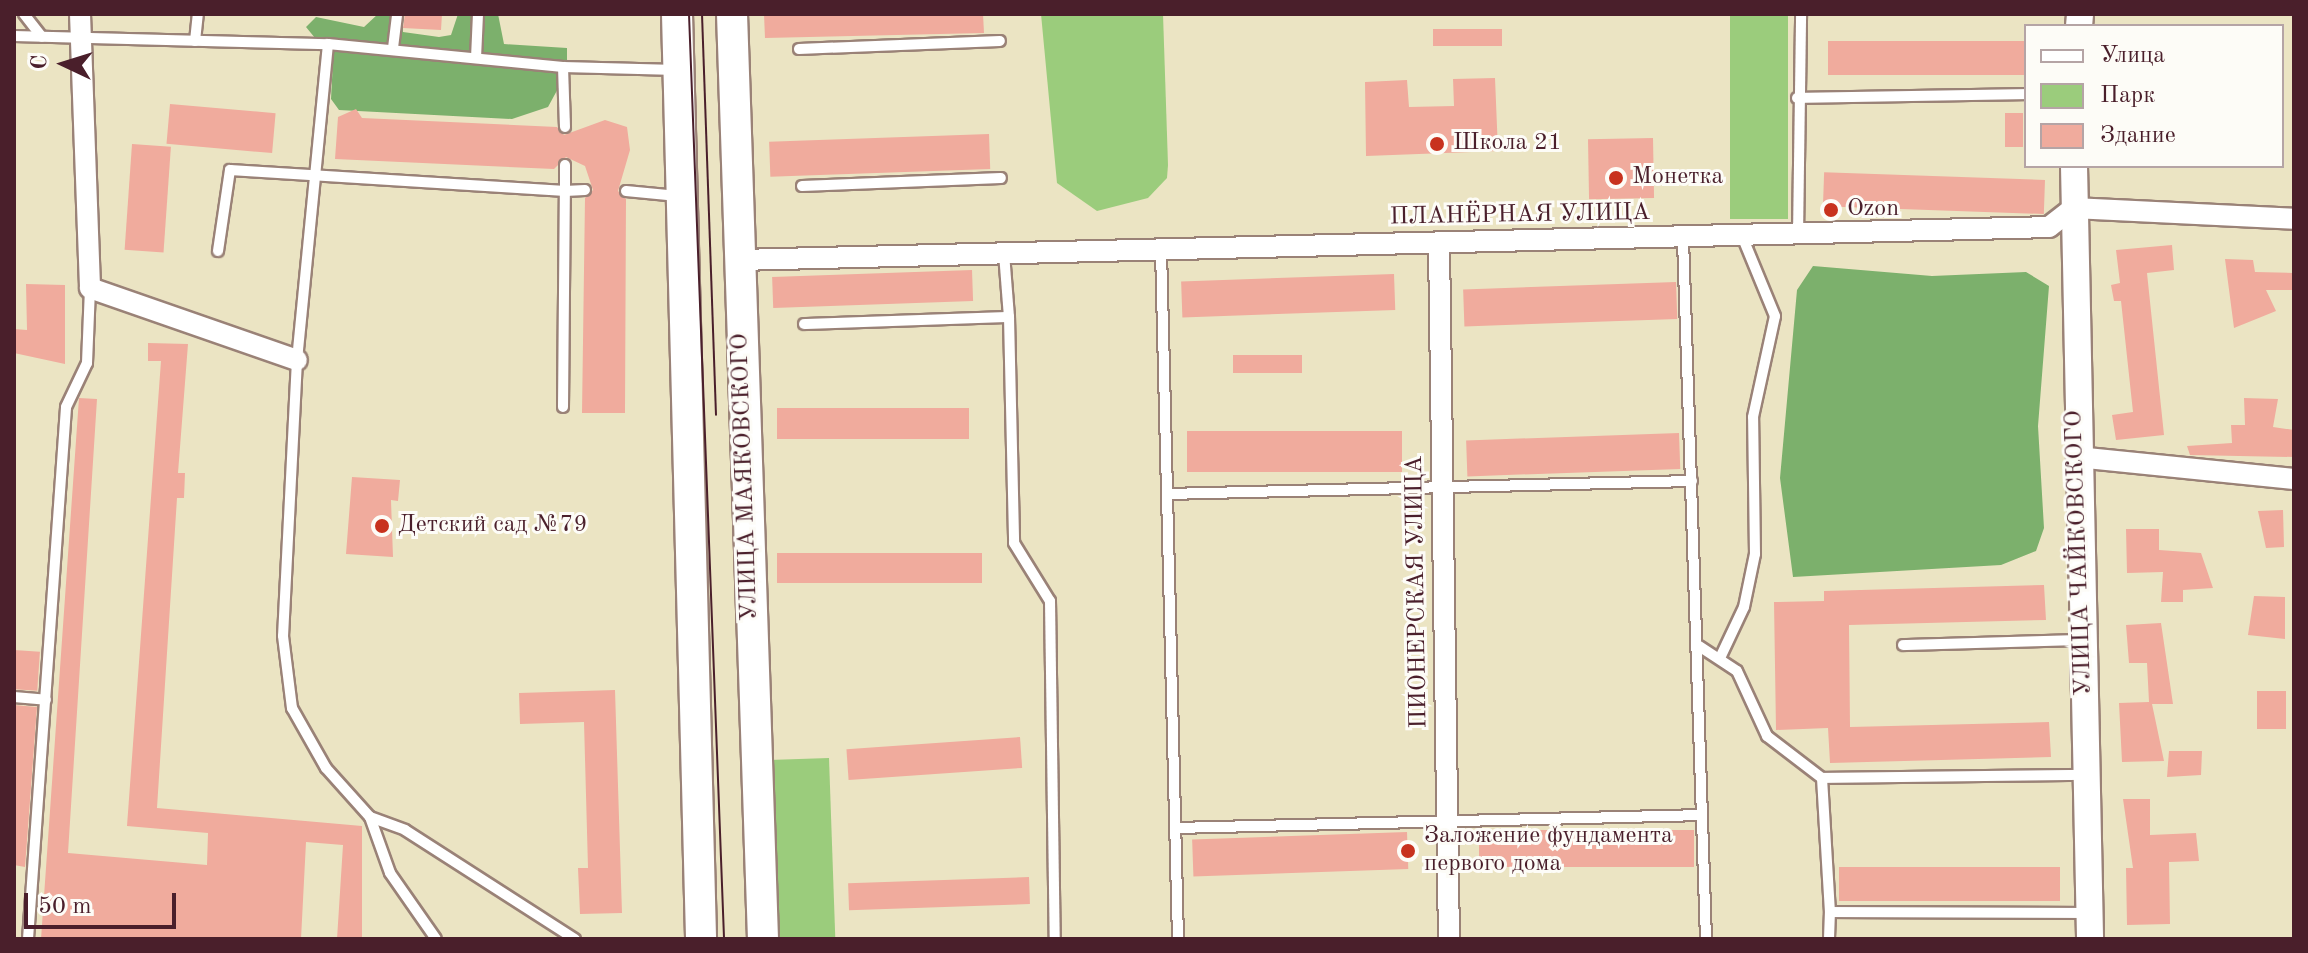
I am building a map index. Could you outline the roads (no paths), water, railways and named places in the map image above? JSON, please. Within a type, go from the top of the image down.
[{"type":"main road","points":[[677,14],[701,939]]},
{"type":"main road","name":"УЛИЦА МАЯКОВСКОГО","points":[[732,14],[763,939]]},
{"type":"main road","name":"УЛИЦА ЧАЙКОВСКОГО","points":[[2074,168],[2077,457],[2090,939]]},
{"type":"street","points":[[80,14],[90,288],[297,360]]},
{"type":"street","points":[[2073,208],[2294,219]]},
{"type":"street","name":"ПЛАНЁРНАЯ УЛИЦА","points":[[739,260],[1161,247],[1683,239],[2049,227],[2073,208]]},
{"type":"street","name":"ПИОНЕРСКАЯ УЛИЦА","points":[[1439,244],[1449,939]]},
{"type":"street","points":[[2077,457],[2294,479]]},
{"type":"lane","points":[[24,14],[42,37]]},
{"type":"lane","points":[[195,41],[198,14]]},
{"type":"lane","points":[[393,48],[397,14]]},
{"type":"lane","points":[[476,58],[478,14]]},
{"type":"lane","points":[[1798,236],[1797,98],[1801,14]]},
{"type":"lane","points":[[14,36],[328,44],[563,67],[679,70]]},
{"type":"lane","points":[[799,49],[1000,41]]},
{"type":"lane","points":[[328,44],[320,175],[297,360],[285,678],[305,737],[370,817],[390,873],[436,939]]},
{"type":"lane","points":[[563,67],[565,127]]},
{"type":"lane","points":[[1797,98],[2024,94]]},
{"type":"lane","points":[[563,407],[565,165]]},
{"type":"lane","points":[[218,251],[227,172],[585,190]]},
{"type":"lane","points":[[802,186],[1001,178]]},
{"type":"lane","points":[[626,191],[684,197]]},
{"type":"lane","points":[[1720,658],[1744,607],[1755,554],[1753,417],[1775,316],[1742,236]]},
{"type":"lane","points":[[1683,239],[1699,646],[1706,939]]},
{"type":"lane","points":[[1161,247],[1178,939]]},
{"type":"lane","points":[[1003,251],[1009,317],[1014,543],[1050,601],[1055,939]]},
{"type":"lane","points":[[28,939],[66,407],[90,348],[90,288]]},
{"type":"lane","points":[[804,324],[1009,317]]},
{"type":"lane","points":[[1167,494],[1442,490],[1692,481]]},
{"type":"lane","points":[[1903,645],[2084,640]]},
{"type":"lane","points":[[1699,646],[1720,658],[1746,684],[1767,736],[1822,778],[2085,775]]},
{"type":"lane","points":[[14,697],[46,700]]},
{"type":"lane","points":[[1822,778],[1829,939]]},
{"type":"lane","points":[[1175,828],[1702,815]]},
{"type":"lane","points":[[370,817],[405,830],[575,939]]},
{"type":"lane","points":[[1830,912],[2089,913]]},
{"type":"tram line","points":[[689,14],[724,939]]},
{"type":"tram line","points":[[702,14],[716,415]]},
{"type":"place","name":"Школа 21","points":[[1437,144]]},
{"type":"place","name":"Монетка","points":[[1616,178]]},
{"type":"place","name":"Ozon","points":[[1831,210]]},
{"type":"place","name":"Детский сад №79","points":[[382,526]]},
{"type":"place","name":"Заложение фундамента первого дома","points":[[1408,851]]}]
